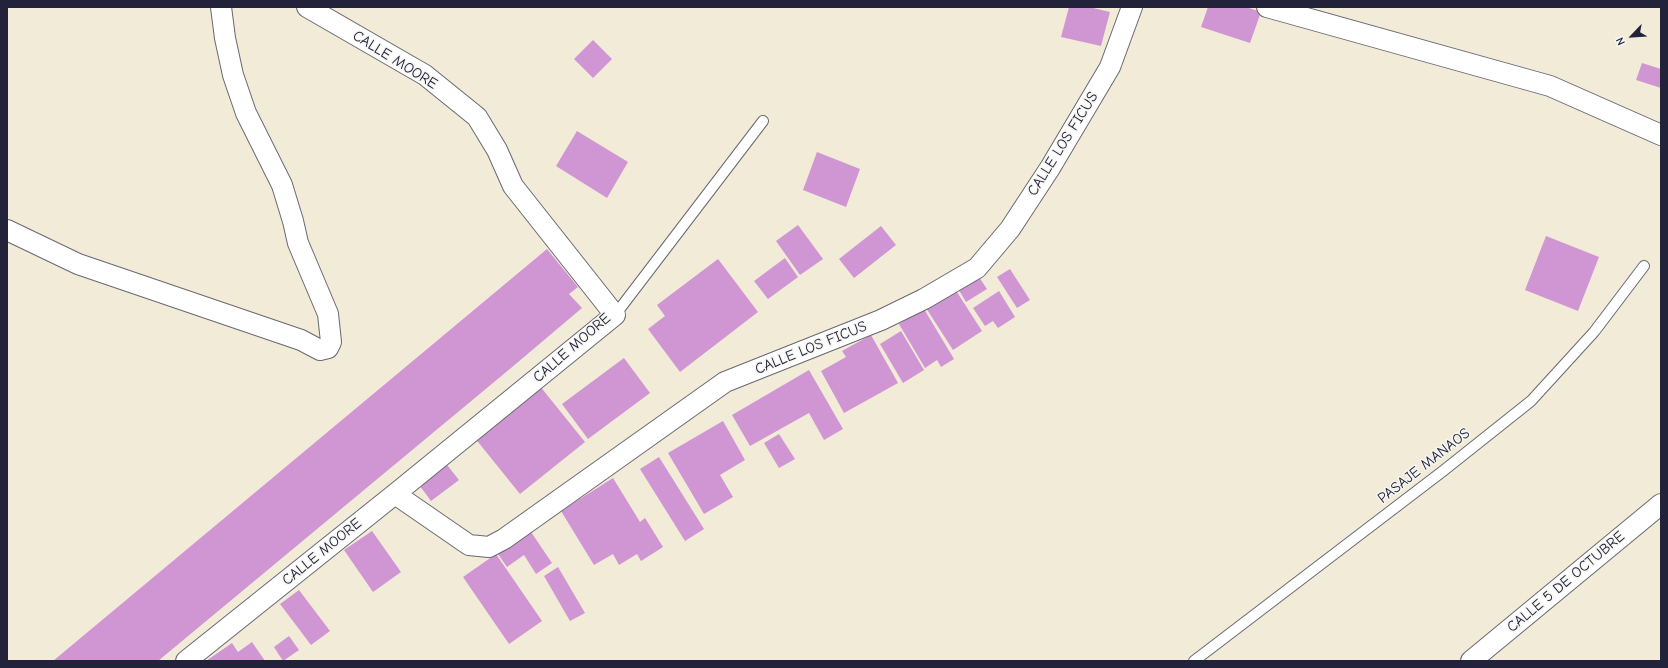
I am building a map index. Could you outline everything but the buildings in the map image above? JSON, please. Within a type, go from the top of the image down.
[{"type":"street","points":[[7,230],[78,264],[301,340],[320,350],[328,348],[331,342],[328,314],[298,243],[282,185],[246,113],[233,76],[225,38],[221,7]]},
{"type":"street","name":"CALLE MOORE","points":[[186,661],[395,494],[615,315],[513,186],[497,150],[477,117],[425,75],[307,7]]},
{"type":"street","name":"CALLE LOS FICUS","points":[[395,494],[469,545],[489,547],[510,534],[725,382],[881,320],[924,299],[977,268],[1010,229],[1050,168],[1110,66],[1132,7]]},
{"type":"street","points":[[1266,7],[1550,86],[1661,135]]},
{"type":"street","name":"CALLE 5 DE OCTUBRE","points":[[1471,661],[1661,504]]},
{"type":"lane","points":[[615,315],[763,121]]},
{"type":"lane","name":"PASAJE MANAOS","points":[[1194,661],[1531,401],[1594,332],[1644,266]]}]
